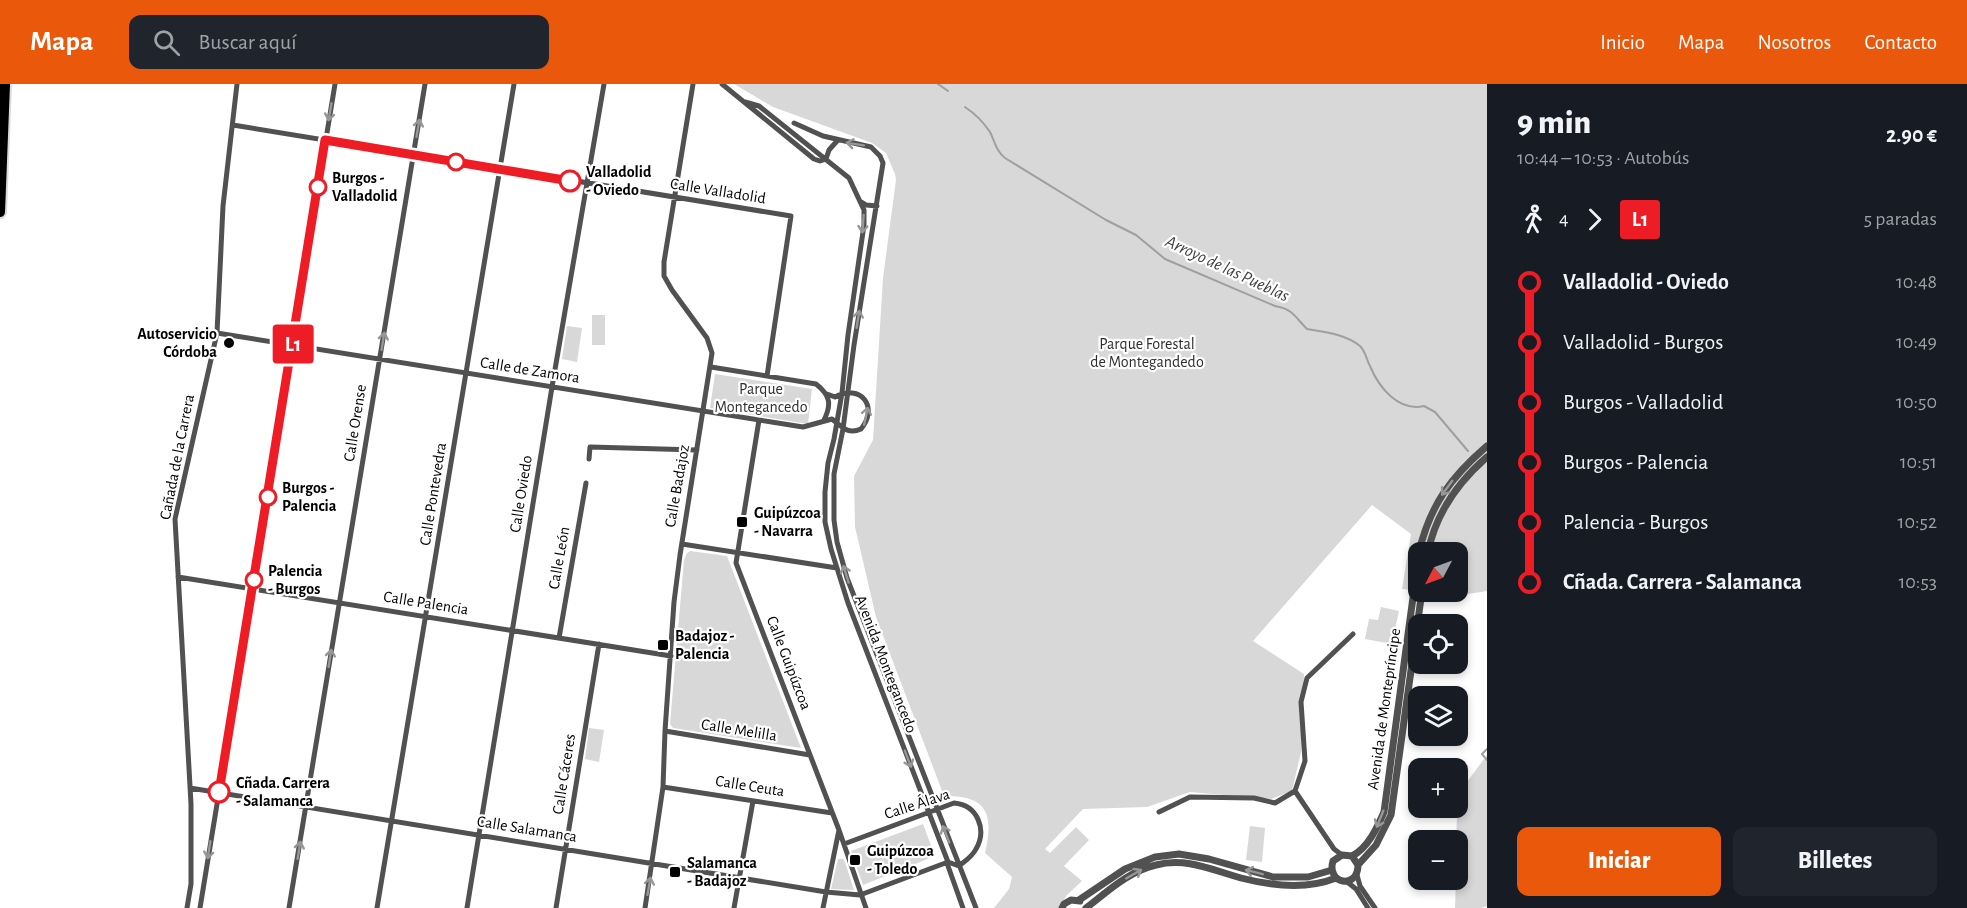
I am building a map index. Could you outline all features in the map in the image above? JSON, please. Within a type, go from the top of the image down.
[{"type":"highway","points":[[0,212],[5,84]]},
{"type":"street","name":"Cañada de la Carrera","points":[[187,907],[191,884],[190,788],[175,519],[217,333],[223,206],[237,84]]},
{"type":"street","points":[[200,908],[335,84]]},
{"type":"street","name":"Calle Orense","points":[[289,908],[425,84]]},
{"type":"street","name":"Calle Pontevedra","points":[[377,908],[514,84]]},
{"type":"street","name":"Calle Oviedo","points":[[467,908],[604,84]]},
{"type":"street","name":"Calle Badajoz","points":[[645,908],[663,786],[674,602],[681,544],[712,353],[706,338],[664,276],[664,262],[693,84]]},
{"type":"street","name":"Avenida Montegancedo","points":[[722,84],[814,159],[820,161],[826,159],[849,178],[864,210],[864,225],[848,335],[843,429],[834,474],[833,497],[837,542],[847,578],[976,908]]},
{"type":"street","name":"Avenida Montegancedo","points":[[794,123],[837,141],[871,147],[883,163],[854,345],[828,463],[825,522],[848,603],[948,862],[963,908]]},
{"type":"street","name":"Calle Valladolid","points":[[233,125],[791,216],[768,376]]},
{"type":"street","points":[[826,159],[829,150],[837,141]]},
{"type":"street","points":[[861,202],[877,206]]},
{"type":"street","name":"Calle de Zamora","points":[[217,333],[803,427],[832,419],[837,423]]},
{"type":"street","points":[[711,367],[813,383],[835,397],[845,393],[858,394],[866,401],[868,416],[861,429],[853,432],[843,429],[837,423]]},
{"type":"street","points":[[824,420],[830,405],[827,394]]},
{"type":"street","name":"Calle Guipúzcoa","points":[[759,420],[736,563],[839,830],[866,908]]},
{"type":"street","name":"Avenida de Montepríncipe","points":[[1422,542],[1428,519],[1441,495],[1456,476],[1487,446]]},
{"type":"street","points":[[588,459],[590,447],[697,450]]},
{"type":"street","points":[[1431,542],[1439,516],[1461,482],[1487,457]]},
{"type":"street","name":"Calle León","points":[[559,638],[586,483]]},
{"type":"street","points":[[681,544],[837,568]]},
{"type":"street","name":"Calle Palencia","points":[[178,577],[253,587],[670,656]]},
{"type":"street","name":"Avenida de Montepríncipe","points":[[1352,856],[1369,840],[1384,812],[1412,602]]},
{"type":"street","name":"Avenida de Montepríncipe","points":[[1358,865],[1385,830],[1394,804],[1421,602]]},
{"type":"street","points":[[1159,812],[1190,796],[1254,798],[1275,803],[1295,791],[1305,761],[1301,702],[1308,678],[1353,634]]},
{"type":"street","name":"Calle Cáceres","points":[[556,908],[599,644]]},
{"type":"street","name":"Calle Melilla","points":[[665,731],[810,754]]},
{"type":"street","name":"Calle Ceuta","points":[[663,786],[832,813]]},
{"type":"street","name":"Calle Salamanca","points":[[190,788],[826,892],[860,895]]},
{"type":"street","points":[[1295,791],[1339,857]]},
{"type":"street","points":[[734,908],[753,801]]},
{"type":"street","name":"Calle Álava","points":[[844,844],[936,808],[949,804],[964,804],[974,811],[981,829],[979,843],[972,855],[959,866]]},
{"type":"street","points":[[823,908],[839,830]]},
{"type":"street","points":[[1062,908],[1067,901],[1078,900],[1125,869],[1155,857],[1179,854],[1209,859],[1273,877],[1308,878],[1332,870],[1339,857]]},
{"type":"street","points":[[833,858],[841,855],[848,857]]},
{"type":"street","points":[[1339,857],[1352,856],[1358,865],[1357,875],[1360,886],[1375,908]]},
{"type":"street","points":[[860,895],[948,862],[959,866]]},
{"type":"street","points":[[1078,900],[1086,908],[1130,876],[1157,864],[1180,862],[1279,885],[1309,885],[1336,878],[1346,881],[1356,890],[1368,908]]},
{"type":"street","points":[[1332,870],[1336,878]]},
{"type":"street","points":[[1346,881],[1357,875]]},
{"type":"street","points":[[187,907],[201,897]]},
{"type":"green space","name":"Parque Forestal de Montegandedo","points":[[734,84],[1487,84],[1487,591],[1468,594],[1468,542],[1410,542],[1411,534],[1372,505],[1253,641],[1304,674],[1301,752],[1292,791],[1271,799],[1190,792],[1147,807],[1083,809],[1045,849],[1050,853],[1076,827],[1089,840],[1064,866],[1082,881],[1067,895],[1058,908],[994,908],[1009,889],[1012,877],[985,853],[988,840],[988,818],[979,804],[970,799],[944,796],[876,617],[855,527],[854,476],[873,440],[883,278],[895,174],[886,153],[872,143],[773,107]]},
{"type":"green space","points":[[592,315],[605,315],[605,345],[592,345]]},
{"type":"green space","points":[[567,326],[582,328],[577,362],[562,359]]},
{"type":"green space","name":"Parque Montegancedo","points":[[715,374],[812,389],[808,424],[710,408]]},
{"type":"green space","points":[[690,551],[727,556],[801,748],[673,728],[670,724],[684,560]]},
{"type":"green space","name":"Parque Forestal de Montegandedo","points":[[1408,552],[1408,590],[1402,589]]},
{"type":"green space","points":[[1381,607],[1399,611],[1392,644],[1365,639],[1369,619],[1378,620]]},
{"type":"green space","points":[[589,728],[604,730],[599,762],[585,759]]},
{"type":"green space","points":[[1487,755],[1487,906],[1455,908],[1456,890],[1468,890],[1468,830],[1456,830],[1457,818],[1468,818],[1468,781]]},
{"type":"green space","points":[[923,824],[935,856],[863,885],[851,851]]},
{"type":"green space","points":[[1250,826],[1265,828],[1262,862],[1246,860]]},
{"type":"green space","points":[[838,859],[843,859],[845,862],[854,890],[831,889]]},
{"type":"waterway","name":"Arroyo de las Pueblas","points":[[938,84],[948,91]]},
{"type":"waterway","name":"Arroyo de las Pueblas","points":[[965,107],[988,129],[1005,158],[1106,220],[1136,235],[1165,259],[1286,309],[1307,329],[1335,334],[1360,346],[1384,390],[1398,402],[1415,407],[1424,406],[1435,412],[1468,451]]},
{"type":"waterway","name":"Arroyo de las Pueblas","points":[[1487,749],[1482,754],[1487,760]]},
{"type":"bus line","name":"L1","points":[[219,792],[325,140],[570,181]]},
{"type":"place","name":"Valladolid - Oviedo","points":[[570,181]]},
{"type":"place","name":"Burgos - Valladolid","points":[[318,187]]},
{"type":"place","name":"Autoservicio Córdoba","points":[[229,343]]},
{"type":"place","name":"Burgos - Palencia","points":[[268,497]]},
{"type":"place","name":"Guipúzcoa - Navarra","points":[[742,522]]},
{"type":"place","name":"Palencia - Burgos","points":[[254,580]]},
{"type":"place","name":"Badajoz - Palencia","points":[[663,645]]},
{"type":"place","name":"Cñada. Carrera - Salamanca","points":[[219,792]]},
{"type":"place","name":"Guipúzcoa - Toledo","points":[[855,860]]},
{"type":"place","name":"Salamanca - Badajoz","points":[[675,872]]}]
